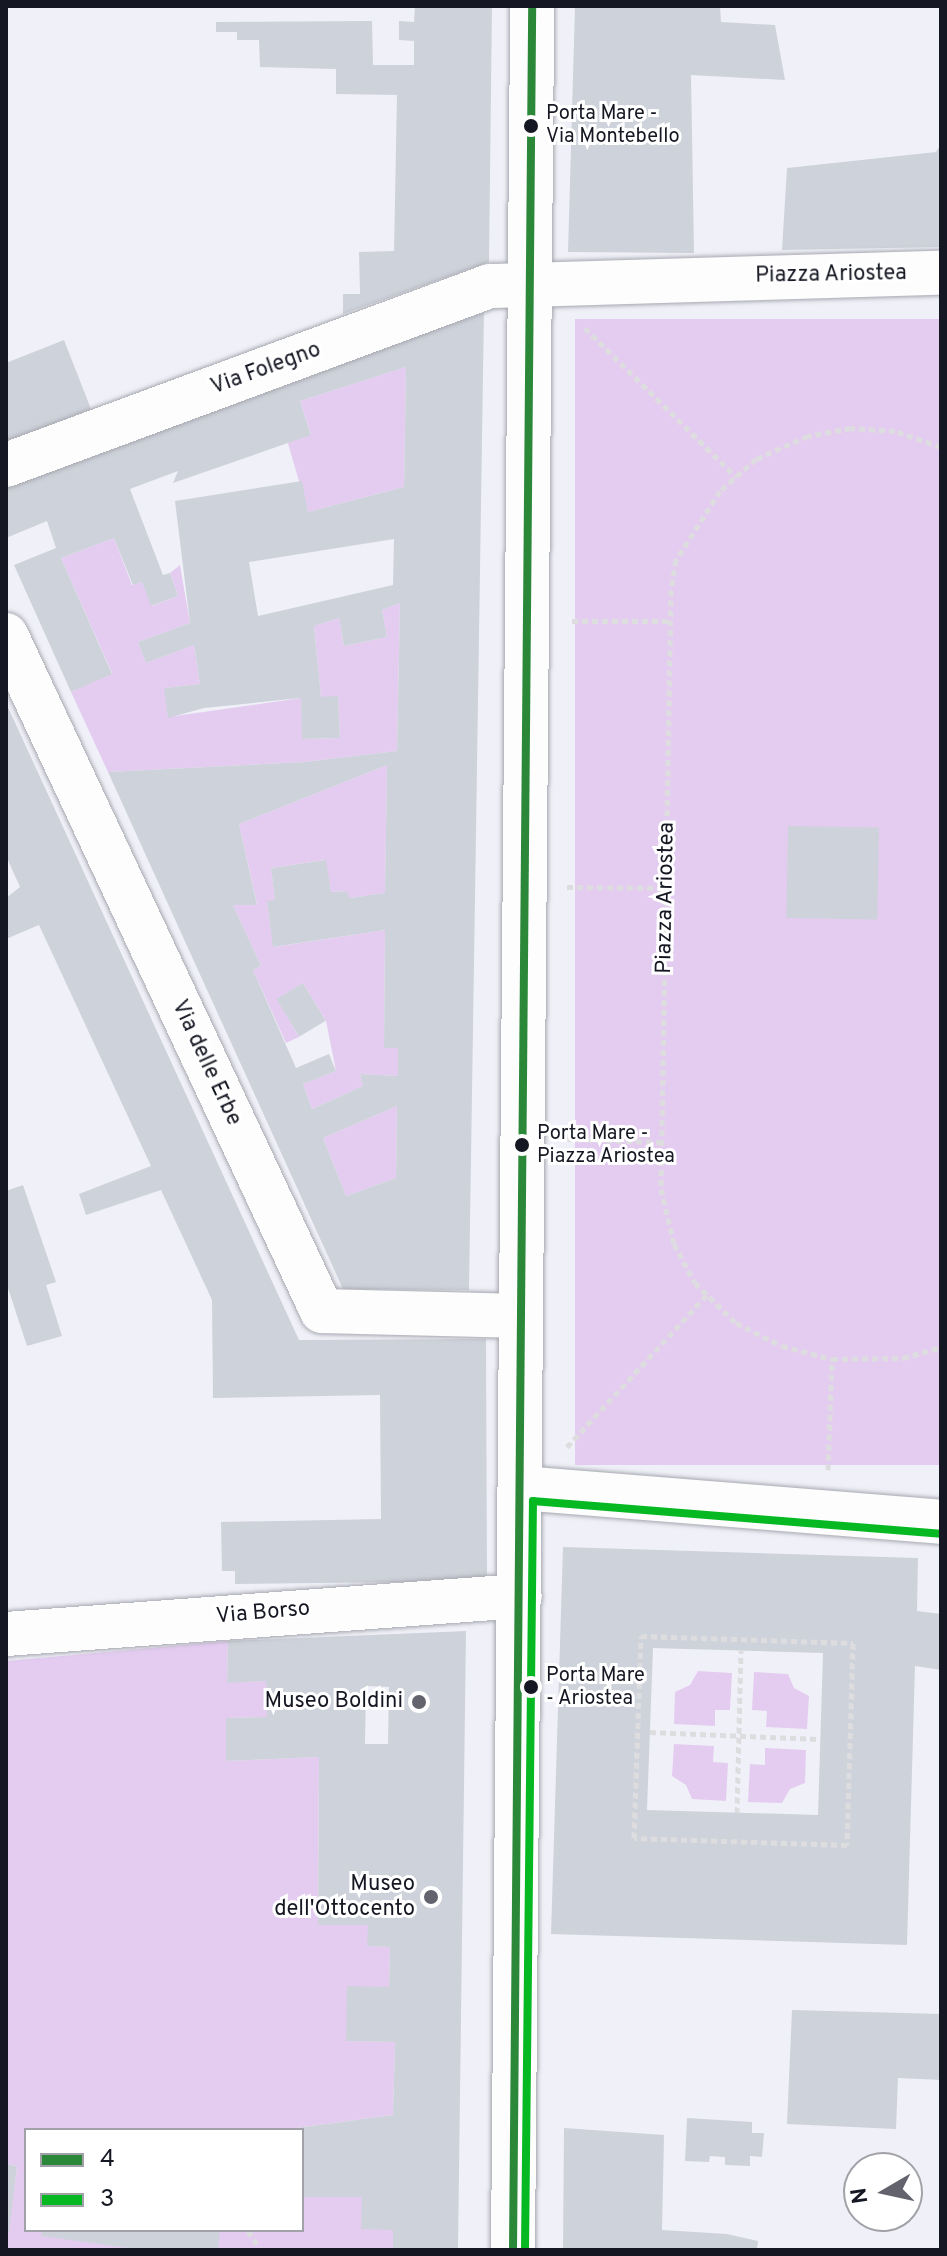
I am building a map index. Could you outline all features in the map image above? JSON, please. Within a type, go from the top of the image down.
[{"type":"street","points":[[513,2250],[520,1596],[525,1488],[521,1316],[532,6]]},
{"type":"street","name":"Piazza Ariostea","points":[[529,282],[941,273]]},
{"type":"street","name":"Via Folegno","points":[[6,465],[490,286],[529,282]]},
{"type":"street","name":"Via delle Erbe","points":[[6,635],[322,1311],[521,1316]]},
{"type":"street","points":[[525,1488],[941,1522]]},
{"type":"street","name":"Via Borso","points":[[6,1634],[520,1596]]},
{"type":"path","points":[[529,282],[575,319],[736,477]]},
{"type":"path","name":"Piazza Ariostea","points":[[941,447],[895,431],[851,428],[808,436],[756,459],[736,477],[696,523],[676,560],[671,621],[661,1142],[661,1189],[674,1244],[707,1295],[736,1323],[782,1346],[832,1359],[903,1358],[941,1347]]},
{"type":"path","points":[[569,621],[671,621]]},
{"type":"path","points":[[563,887],[666,888]]},
{"type":"path","points":[[558,1139],[661,1142]]},
{"type":"path","points":[[525,1488],[707,1295]]},
{"type":"path","points":[[828,1480],[832,1359]]},
{"type":"path","points":[[641,1636],[853,1643],[847,1845],[634,1838],[641,1636]]},
{"type":"path","points":[[737,1813],[741,1650]]},
{"type":"path","points":[[650,1732],[820,1739]]},
{"type":"path","points":[[249,2232],[261,2250]]},
{"type":"shaded area","points":[[575,319],[941,319],[941,1465],[575,1465]]},
{"type":"shaded area","points":[[406,367],[404,487],[308,512],[287,440],[311,434],[300,401]]},
{"type":"shaded area","points":[[114,538],[132,585],[142,582],[152,606],[178,596],[170,573],[180,565],[190,623],[138,642],[146,663],[194,645],[200,684],[165,688],[168,717],[301,698],[303,739],[340,738],[338,697],[321,697],[314,626],[339,618],[344,646],[387,637],[382,610],[400,603],[397,751],[305,762],[108,772],[71,692],[112,673],[61,558]]},
{"type":"shaded area","points":[[387,765],[385,893],[350,898],[345,891],[331,892],[325,860],[271,868],[275,900],[267,902],[274,947],[385,930],[384,1047],[398,1048],[398,1076],[360,1074],[363,1086],[312,1109],[303,1084],[336,1071],[326,1021],[303,983],[277,999],[299,1037],[286,1043],[253,970],[261,966],[233,905],[257,904],[239,824]]},
{"type":"shaded area","points":[[397,1106],[396,1178],[346,1196],[323,1138]]},
{"type":"shaded area","points":[[228,1641],[227,1682],[266,1681],[267,1717],[226,1718],[226,1761],[319,1757],[318,1924],[368,1925],[368,1946],[390,1947],[389,1987],[347,2041],[395,2042],[393,2115],[296,2128],[24,2128],[24,2232],[304,2232],[304,2197],[362,2197],[393,2230],[393,2250],[6,2250],[17,2166],[6,2164],[6,1661]]},
{"type":"shaded area","points":[[698,1671],[732,1673],[730,1710],[715,1710],[715,1726],[674,1724],[675,1692],[690,1685]]},
{"type":"shaded area","points":[[754,1672],[788,1674],[794,1688],[809,1696],[807,1729],[766,1727],[767,1711],[752,1710]]},
{"type":"shaded area","points":[[674,1744],[714,1746],[713,1762],[728,1763],[726,1801],[692,1799],[686,1785],[672,1776]]},
{"type":"shaded area","points":[[765,1748],[806,1750],[805,1783],[790,1789],[782,1803],[748,1802],[750,1764],[765,1765]]},
{"type":"building","points":[[415,6],[492,6],[489,262],[343,314],[343,294],[360,294],[359,252],[394,251],[397,95],[336,94],[336,69],[260,67],[259,40],[237,40],[237,32],[216,32],[216,22],[372,21],[373,65],[414,65],[414,41],[399,40],[399,21],[414,22]]},
{"type":"building","points":[[575,6],[720,6],[721,22],[775,25],[785,80],[691,75],[694,253],[568,252]]},
{"type":"building","points":[[941,144],[941,247],[782,250],[787,168],[936,152]]},
{"type":"building","points":[[484,309],[469,1290],[343,1289],[108,772],[305,762],[397,751],[400,603],[382,610],[387,637],[344,646],[339,618],[314,626],[321,697],[338,696],[340,738],[302,739],[301,698],[204,708],[168,718],[164,688],[200,684],[194,645],[146,663],[138,642],[190,623],[175,501],[302,481],[308,512],[404,487],[406,367],[300,401],[311,435],[173,483],[178,471],[130,489],[163,575],[170,573],[178,596],[151,606],[142,582],[133,585],[114,538],[61,558],[112,674],[71,692],[14,565],[56,548],[47,521],[6,538],[6,487]],"holes":[[[394,539],[393,585],[258,616],[249,562]],[[387,765],[385,893],[350,898],[346,891],[331,892],[326,860],[271,868],[275,900],[267,901],[273,947],[385,930],[384,1048],[398,1048],[398,1076],[360,1074],[363,1086],[312,1109],[303,1084],[336,1071],[329,1054],[296,1068],[253,970],[261,966],[233,905],[257,905],[239,824]],[[397,1106],[396,1178],[346,1196],[323,1138]]]},
{"type":"building","points":[[64,340],[91,409],[6,443],[6,363]]},
{"type":"building","points":[[6,703],[299,1340],[486,1339],[487,1581],[235,1584],[235,1571],[222,1571],[221,1522],[381,1519],[380,1395],[213,1398],[212,1300],[161,1190],[86,1215],[79,1194],[151,1166],[39,925],[6,939],[6,898],[20,887],[6,856]]},
{"type":"building","points":[[788,826],[879,828],[877,920],[786,918]]},
{"type":"building","points":[[303,983],[326,1021],[299,1037],[276,999]]},
{"type":"building","points":[[23,1185],[56,1282],[46,1285],[62,1336],[27,1346],[6,1282],[6,1191]]},
{"type":"building","points":[[563,1547],[918,1558],[917,1611],[941,1614],[941,1670],[915,1666],[907,1945],[551,1934]],"holes":[[[653,1648],[823,1653],[818,1815],[647,1810]]]},
{"type":"building","points":[[466,1631],[458,2250],[393,2250],[393,2230],[361,2229],[362,2197],[304,2197],[304,2128],[296,2128],[393,2115],[395,2042],[346,2041],[347,1986],[389,1987],[390,1947],[367,1946],[368,1925],[318,1925],[319,1757],[226,1761],[226,1718],[267,1717],[266,1681],[227,1683],[228,1641]],"holes":[[[366,1686],[389,1687],[388,1744],[365,1744]]]},
{"type":"building","points":[[792,2010],[941,2014],[941,2080],[898,2078],[896,2129],[787,2124]]},
{"type":"building","points":[[687,2118],[752,2122],[752,2133],[764,2133],[762,2157],[750,2156],[750,2166],[725,2165],[725,2157],[710,2156],[709,2162],[685,2161]]},
{"type":"building","points":[[564,2128],[664,2135],[662,2230],[727,2234],[758,2241],[757,2250],[563,2250]]},
{"type":"building","points":[[6,2164],[17,2166],[9,2233],[6,2233]]},
{"type":"building","points":[[42,2232],[220,2232],[218,2250],[143,2250],[41,2236]]},
{"type":"transit line","name":"4","points":[[513,2250],[532,6]]},
{"type":"transit line","name":"3","points":[[525,2250],[533,1501],[940,1534]]},
{"type":"place","name":"Porta Mare - Via Montebello","points":[[531,126]]},
{"type":"place","name":"Porta Mare - Piazza Ariostea","points":[[522,1145]]},
{"type":"place","name":"Porta Mare - Ariostea","points":[[531,1687]]},
{"type":"place","name":"Museo Boldini","points":[[419,1702]]},
{"type":"place","name":"Museo dell'Ottocento","points":[[431,1897]]}]
